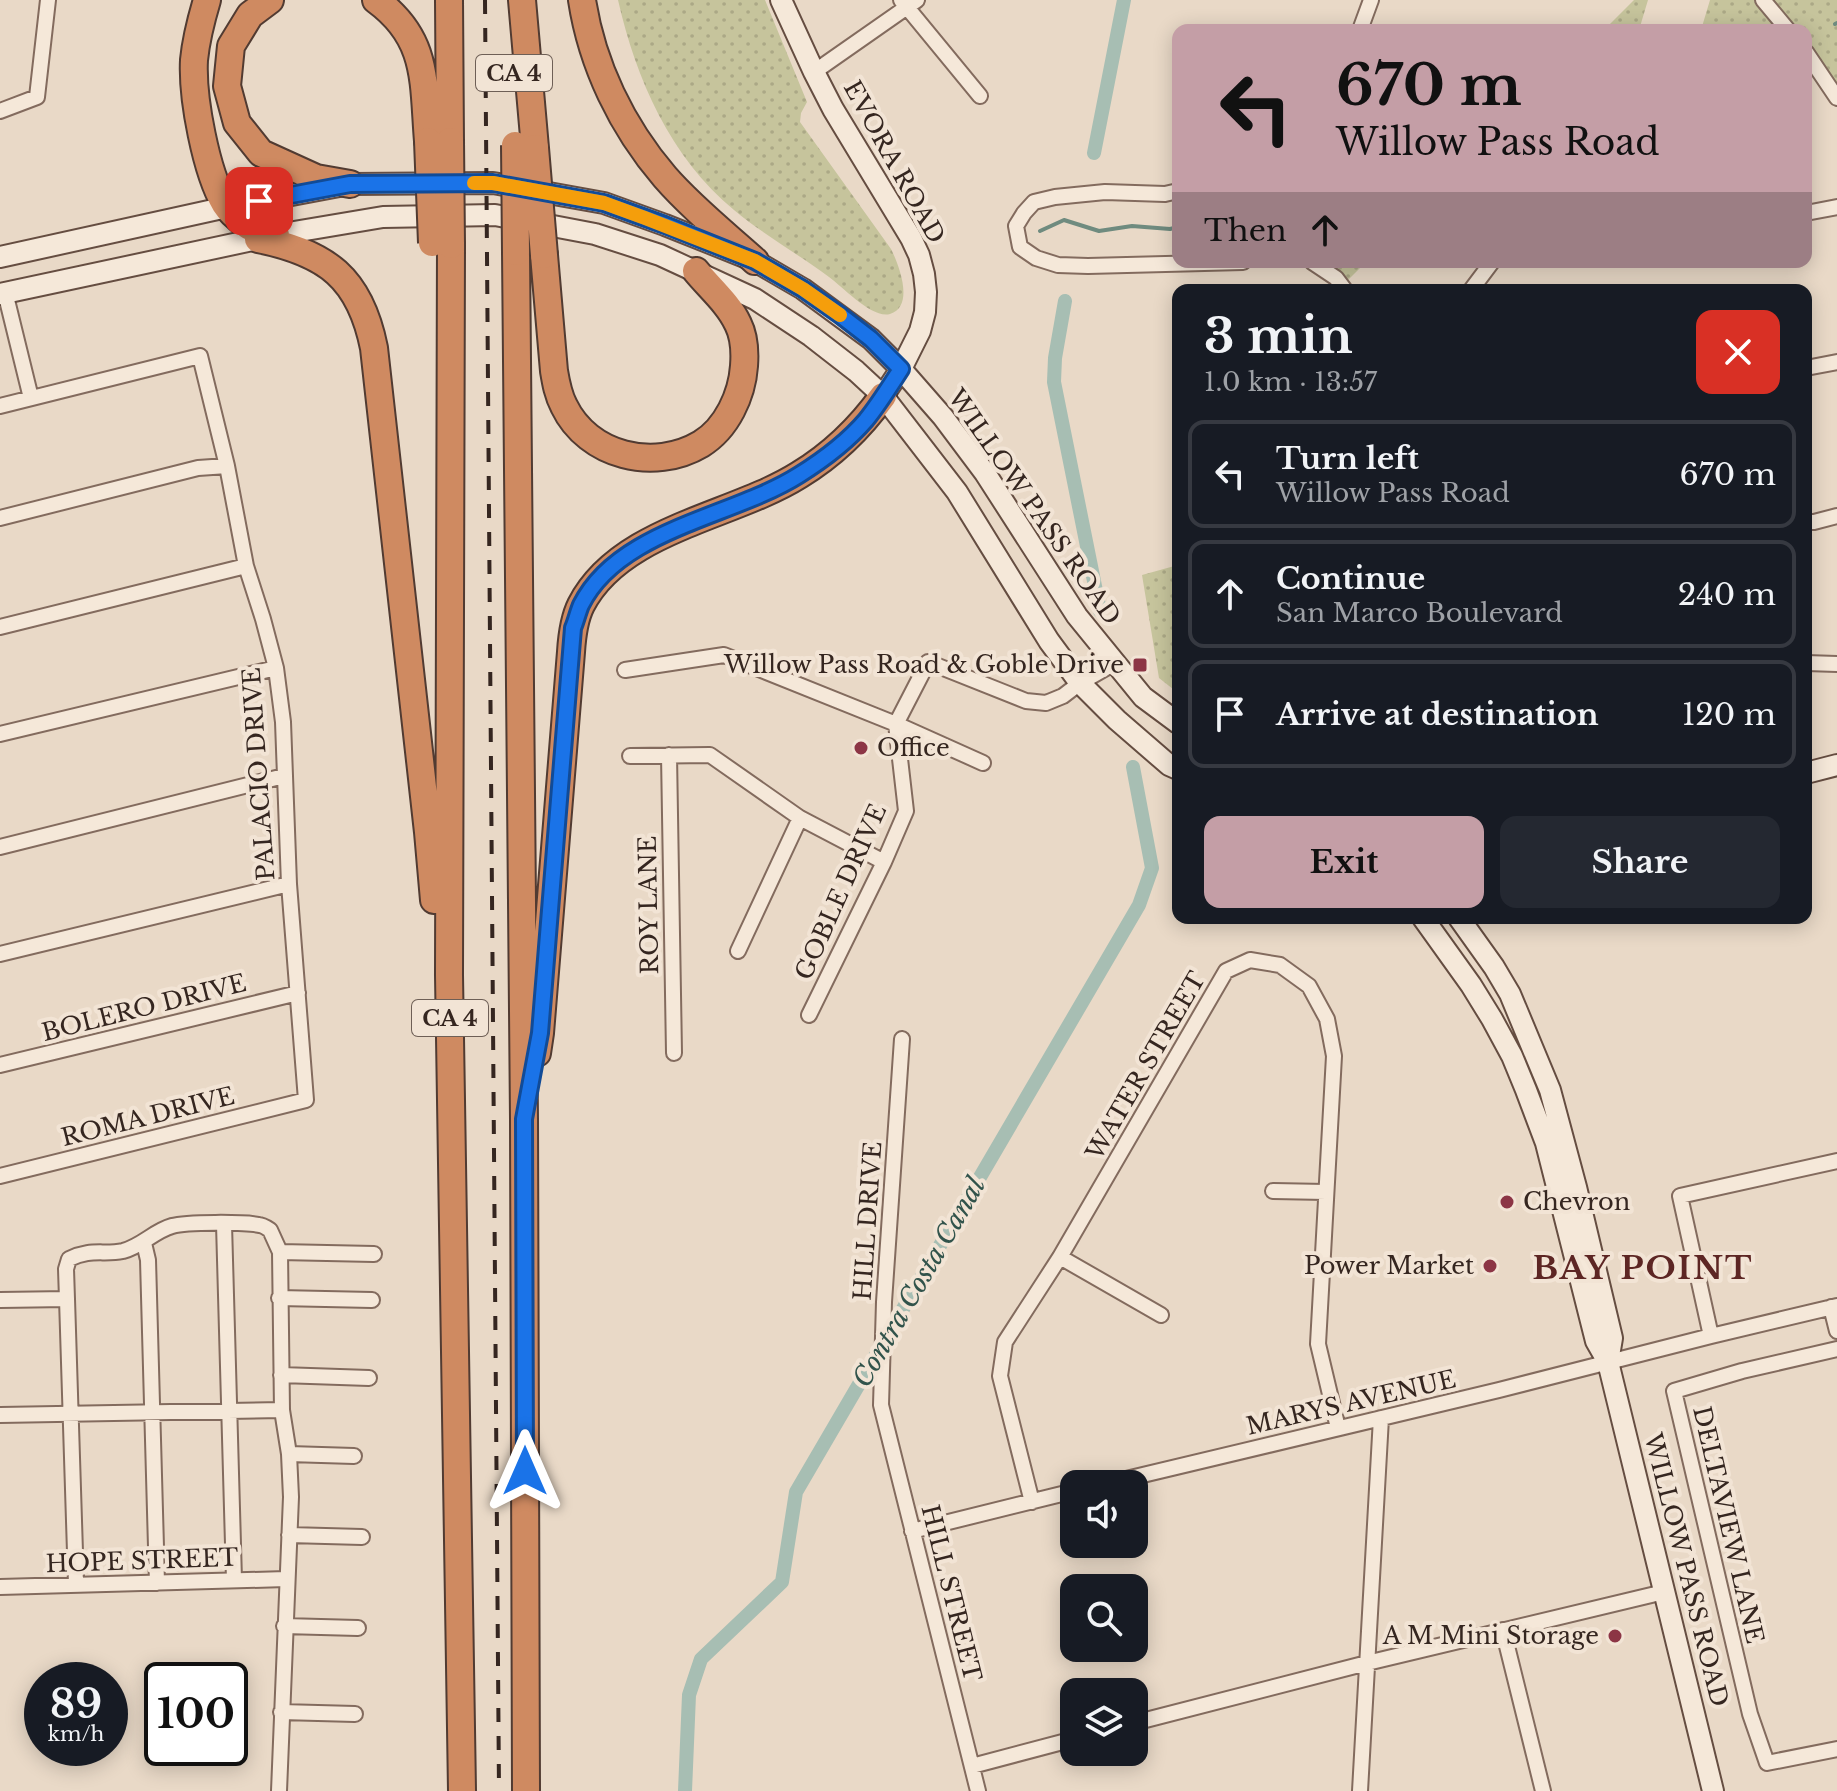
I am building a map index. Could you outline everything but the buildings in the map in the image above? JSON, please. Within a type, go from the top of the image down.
[{"type":"highway","points":[[207,0],[197,44],[194,87],[217,187],[227,207],[249,227],[322,260],[338,273],[352,288],[370,326],[425,801],[435,924],[449,975]]},
{"type":"highway","points":[[270,0],[250,15],[231,46],[227,86],[237,123],[261,153],[269,158],[316,178],[350,184]]},
{"type":"highway","points":[[376,0],[392,12],[413,39],[439,141]]},
{"type":"highway","name":"CA 4","points":[[449,0],[439,141],[450,450],[449,975],[462,1791]]},
{"type":"highway","name":"CA 4","points":[[512,0],[525,147],[516,252],[526,1791]]},
{"type":"highway","points":[[522,0],[525,147],[544,255],[554,371],[564,407],[581,431],[603,447],[628,456],[654,458],[681,453],[702,443],[720,427],[734,406],[743,380],[745,353],[739,325],[696,271]]},
{"type":"highway","points":[[582,0],[601,70],[614,100],[645,152],[688,202],[755,261]]},
{"type":"highway","points":[[524,1119],[540,1033],[573,628],[581,604],[599,579],[633,550],[796,477],[828,455],[866,420],[883,396]]},
{"type":"main road","name":"EVORA ROAD","points":[[781,0],[833,109],[919,255],[925,283],[925,312],[920,331],[883,396]]},
{"type":"main road","name":"WILLOW PASS ROAD","points":[[0,257],[227,207],[350,184],[493,183],[604,203],[665,225],[755,261],[803,289],[871,339],[943,417],[985,473],[1077,616],[1143,697],[1172,719]]},
{"type":"main road","points":[[3,293],[267,237],[383,217],[495,215],[595,234],[660,255],[755,299],[811,336],[883,396],[957,492],[1049,641],[1080,683],[1117,720],[1172,766]]},
{"type":"main road","points":[[1812,771],[1837,765]]},
{"type":"main road","name":"WILLOW PASS ROAD","points":[[1430,924],[1492,1019],[1512,1056],[1546,1143],[1596,1341],[1608,1362],[1713,1791]]},
{"type":"main road","name":"WILLOW PASS ROAD","points":[[1463,924],[1510,994],[1550,1090],[1612,1338],[1608,1362]]},
{"type":"street","points":[[0,111],[37,97],[48,0]]},
{"type":"street","points":[[1362,24],[1371,0]]},
{"type":"street","points":[[1763,0],[1783,24]]},
{"type":"street","points":[[814,72],[908,3],[980,96]]},
{"type":"street","points":[[1812,61],[1837,98]]},
{"type":"street","points":[[1172,192],[1105,192],[1055,197],[1034,202],[1016,226],[1020,247],[1036,258],[1058,265],[1172,264]]},
{"type":"street","points":[[1812,212],[1837,207]]},
{"type":"street","points":[[1321,268],[1340,284]]},
{"type":"street","points":[[0,406],[31,398],[3,293]]},
{"type":"street","name":"PALACIO DRIVE","points":[[31,398],[200,356],[227,466],[246,566],[276,668],[283,722],[289,884],[306,1100]]},
{"type":"street","points":[[1812,367],[1837,362]]},
{"type":"street","points":[[0,518],[198,468],[227,466]]},
{"type":"street","points":[[1812,522],[1837,516]]},
{"type":"street","points":[[0,627],[246,566]]},
{"type":"street","points":[[625,670],[724,655],[896,724],[983,763]]},
{"type":"street","points":[[896,724],[928,662],[1026,701],[1046,703],[1063,696],[1115,663]]},
{"type":"street","points":[[1812,663],[1837,664]]},
{"type":"street","points":[[0,734],[276,668]]},
{"type":"street","name":"GOBLE DRIVE","points":[[809,1015],[906,811],[896,724]]},
{"type":"street","name":"ROY LANE","points":[[669,755],[674,1053]]},
{"type":"street","points":[[630,756],[710,755],[800,818],[884,862]]},
{"type":"street","points":[[0,847],[284,776]]},
{"type":"street","points":[[738,951],[800,818]]},
{"type":"street","points":[[0,954],[289,884]]},
{"type":"street","name":"WATER STREET","points":[[1032,1502],[1000,1376],[1005,1342],[1060,1257],[1226,971],[1250,960],[1280,965],[1309,986],[1327,1019],[1334,1056],[1318,1344],[1338,1428]]},
{"type":"street","name":"BOLERO DRIVE","points":[[0,1065],[298,993]]},
{"type":"street","name":"HILL DRIVE","points":[[881,1405],[884,1302],[902,1039]]},
{"type":"street","name":"ROMA DRIVE","points":[[0,1176],[306,1100]]},
{"type":"street","points":[[1711,1336],[1680,1196],[1837,1161]]},
{"type":"street","points":[[1273,1191],[1326,1192]]},
{"type":"street","points":[[224,1224],[234,1580]]},
{"type":"street","points":[[76,1584],[66,1269],[69,1259],[82,1252],[122,1251],[144,1243],[159,1231],[174,1225],[260,1225],[270,1230],[280,1252],[282,1410],[289,1454],[289,1535],[279,1791]]},
{"type":"street","points":[[144,1243],[148,1260],[157,1583]]},
{"type":"street","points":[[280,1252],[374,1254]]},
{"type":"street","points":[[1060,1257],[1161,1315]]},
{"type":"street","points":[[279,1298],[372,1300]]},
{"type":"street","points":[[0,1300],[67,1299]]},
{"type":"street","points":[[1834,1307],[1837,1331]]},
{"type":"street","name":"MARYS AVENUE","points":[[1148,1474],[1834,1307]]},
{"type":"street","name":"DELTAVIEW LANE","points":[[1837,1349],[1742,1371],[1674,1391],[1750,1714],[1767,1763],[1837,1749]]},
{"type":"street","points":[[281,1375],[369,1378]]},
{"type":"street","name":"HILL STREET","points":[[881,1405],[978,1791]]},
{"type":"street","points":[[0,1415],[282,1410]]},
{"type":"street","points":[[1360,1791],[1381,1418]]},
{"type":"street","points":[[289,1454],[354,1456]]},
{"type":"street","points":[[912,1531],[1060,1495]]},
{"type":"street","points":[[289,1535],[362,1537]]},
{"type":"street","name":"HOPE STREET","points":[[0,1587],[286,1579]]},
{"type":"street","points":[[1148,1719],[1664,1592]]},
{"type":"street","points":[[284,1626],[358,1628]]},
{"type":"street","points":[[1503,1630],[1543,1791]]},
{"type":"street","points":[[281,1712],[355,1714]]},
{"type":"street","points":[[972,1766],[1060,1743]]},
{"type":"shaded area","points":[[618,0],[765,0],[807,102],[800,122],[891,249],[903,284],[902,303],[898,310],[883,314],[866,307],[829,277],[745,219],[711,189],[691,166],[659,115],[635,59]]},
{"type":"shaded area","points":[[1634,0],[1648,0],[1641,24],[1610,24]]},
{"type":"shaded area","points":[[1710,0],[1837,0],[1837,98],[1816,64],[1812,65],[1812,24],[1703,24]]},
{"type":"shaded area","points":[[1320,268],[1360,268],[1344,284],[1340,284]]},
{"type":"shaded area","points":[[1172,567],[1172,688],[1159,678],[1142,575]]},
{"type":"waterway","name":"Contra Costa Canal","points":[[1094,153],[1124,0]]},
{"type":"waterway","points":[[1040,231],[1064,220],[1099,231],[1132,226],[1172,228]]},
{"type":"waterway","name":"Contra Costa Canal","points":[[1065,301],[1054,382],[1100,611]]},
{"type":"waterway","name":"Contra Costa Canal","points":[[685,1791],[689,1695],[701,1659],[782,1582],[796,1492],[1139,905],[1152,868],[1133,767]]},
{"type":"railway","points":[[485,0],[499,1791]]},
{"type":"slow traffic","points":[[474,183],[493,183],[604,203],[665,225],[755,261],[840,315]]},
{"type":"place","name":"Willow Pass Road & Goble Drive","points":[[1140,665]]},
{"type":"place","name":"Office","points":[[861,748]]},
{"type":"place","name":"Chevron","points":[[1507,1202]]},
{"type":"place","name":"Power Market","points":[[1490,1266]]},
{"type":"place","name":"A M Mini Storage","points":[[1615,1636]]},
{"type":"district","name":"BAY POINT","points":[[1643,1268]]},
{"type":"route","points":[[259,201],[350,184],[493,183],[604,203],[755,261],[840,315],[871,339],[901,369],[866,420],[828,455],[796,477],[633,550],[599,579],[581,604],[573,628],[540,1033],[524,1119],[525,1471]]}]
